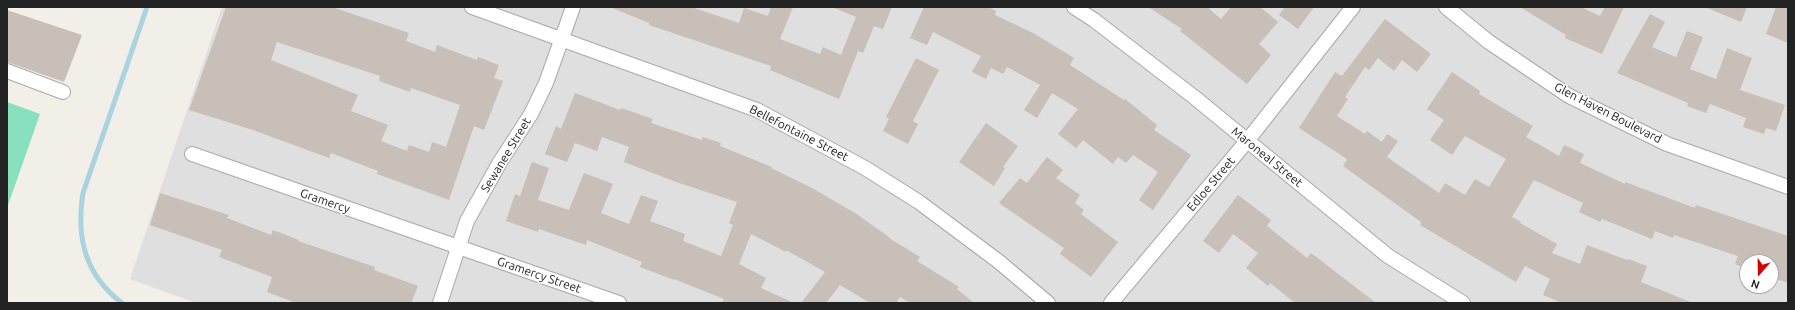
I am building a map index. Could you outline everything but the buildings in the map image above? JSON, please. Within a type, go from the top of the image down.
[{"type":"street","name":"Bellefontaine Street","points":[[472,7],[757,110],[865,168],[919,202],[998,261],[1048,303]]},
{"type":"street","name":"Sewanee Street","points":[[440,303],[467,221],[500,162],[531,114],[546,83],[573,7]]},
{"type":"street","name":"Maroneal Street","points":[[1074,7],[1094,20],[1188,92],[1388,256],[1463,303]]},
{"type":"street","name":"Edloe Street","points":[[1111,303],[1247,141],[1353,7]]},
{"type":"street","name":"Glen Haven Boulevard","points":[[1446,7],[1489,42],[1569,96],[1667,144],[1788,187]]},
{"type":"street","points":[[7,71],[63,92]]},
{"type":"street","name":"Gramercy","points":[[192,154],[458,247]]},
{"type":"street","name":"Gramercy Street","points":[[458,247],[620,303]]},
{"type":"shaded area","points":[[222,7],[1788,7],[1788,303],[196,303],[130,279]]},
{"type":"green space","points":[[7,102],[40,114],[7,208]]},
{"type":"waterway","points":[[122,303],[109,292],[99,280],[92,268],[86,254],[83,240],[81,209],[83,193],[147,7]]}]
